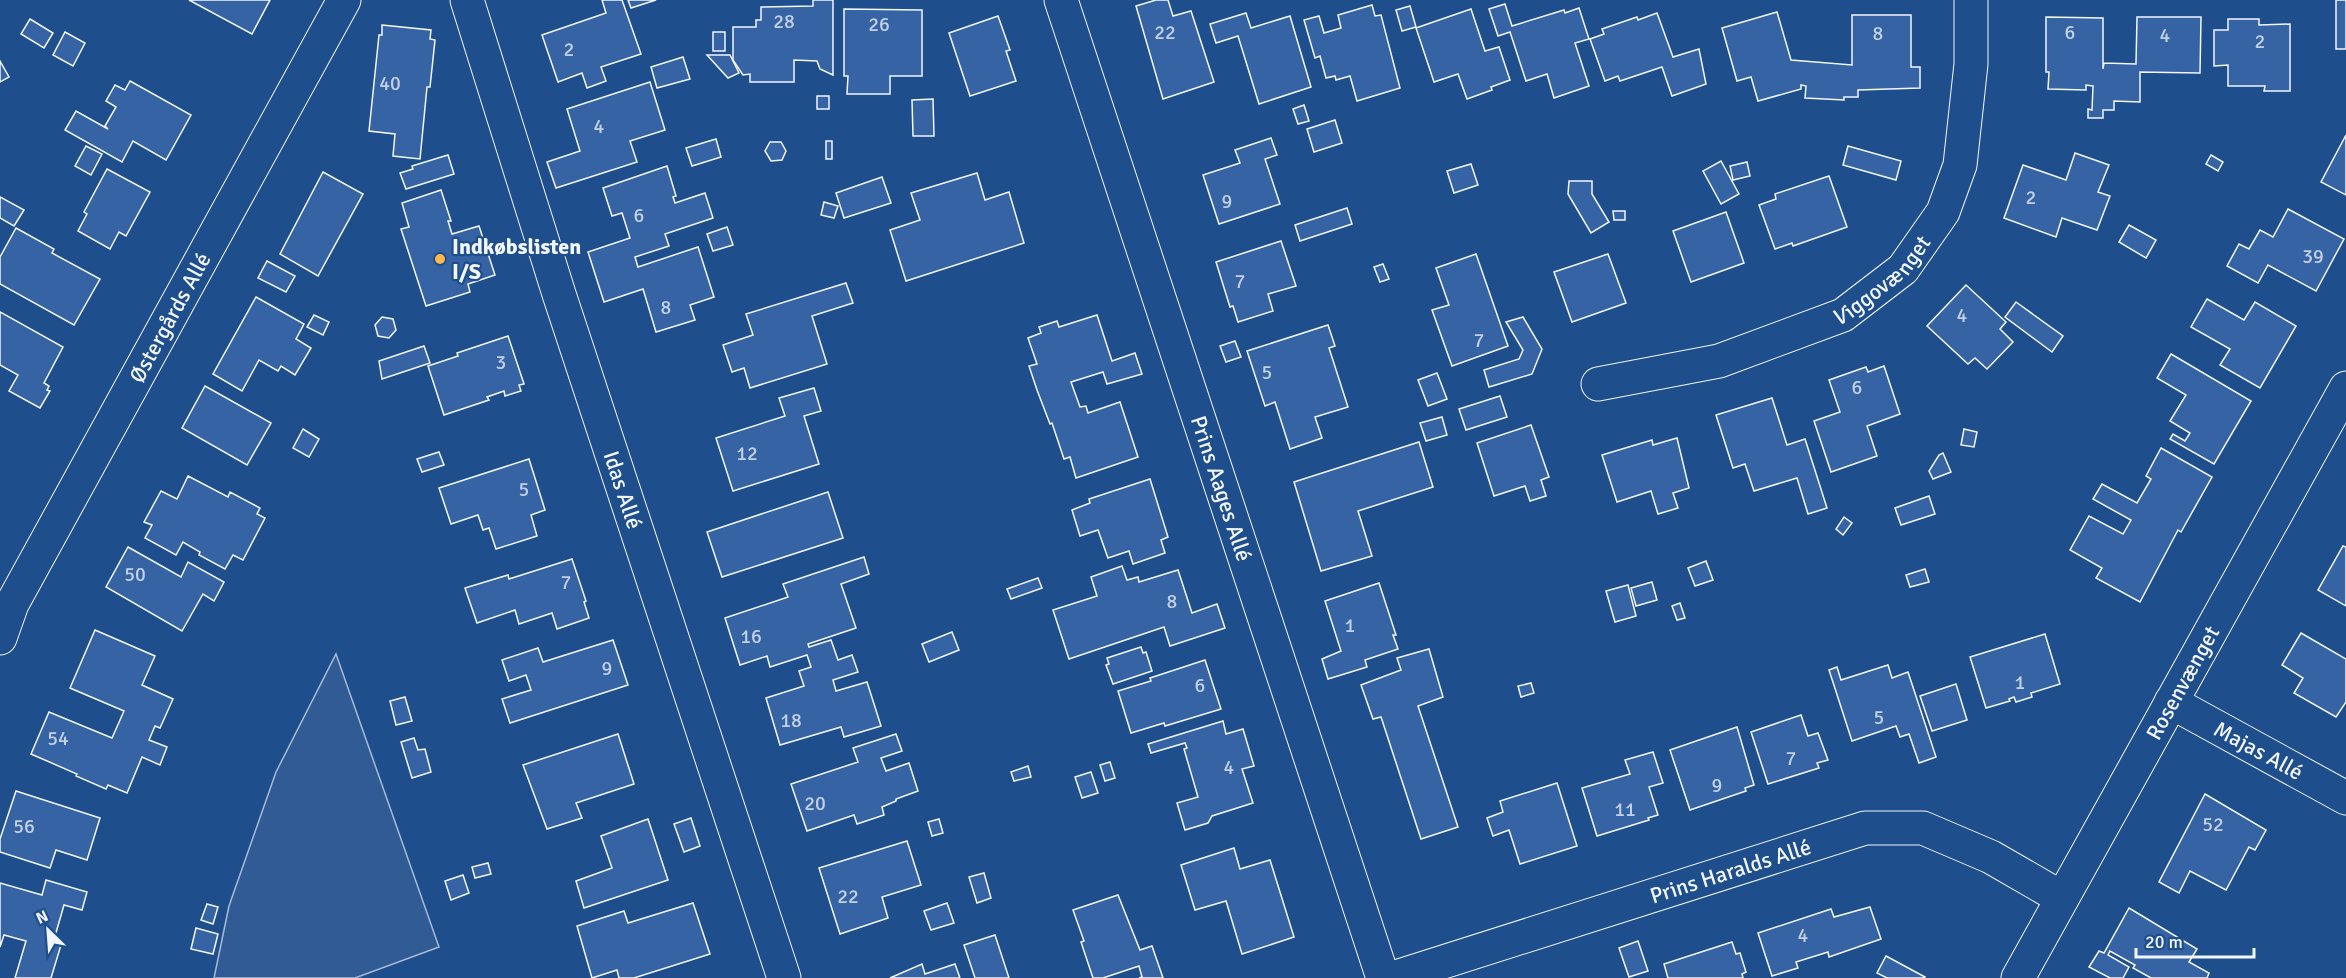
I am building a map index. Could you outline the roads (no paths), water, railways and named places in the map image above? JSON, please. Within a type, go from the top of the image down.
[{"type":"street","name":"Østergårds Allé","points":[[0,638],[18,594],[344,0]]},
{"type":"street","name":"Idas Allé","points":[[467,0],[560,294],[784,978]]},
{"type":"street","name":"Prins Aages Allé","points":[[1060,0],[1383,978]]},
{"type":"street","name":"Viggovænget","points":[[1598,384],[1719,361],[1843,315],[1903,269],[1943,212],[1960,165],[1971,64],[1971,0]]},
{"type":"street","name":"Rosenvænget","points":[[2018,978],[2346,388]]},
{"type":"street","name":"Majas Allé","points":[[2171,702],[2346,798]]},
{"type":"street","name":"Prins Haralds Allé","points":[[1393,978],[1865,828],[1923,828],[1991,857],[2062,898]]},
{"type":"place","name":"Indkøbslisten I/S","points":[[440,259]]}]
